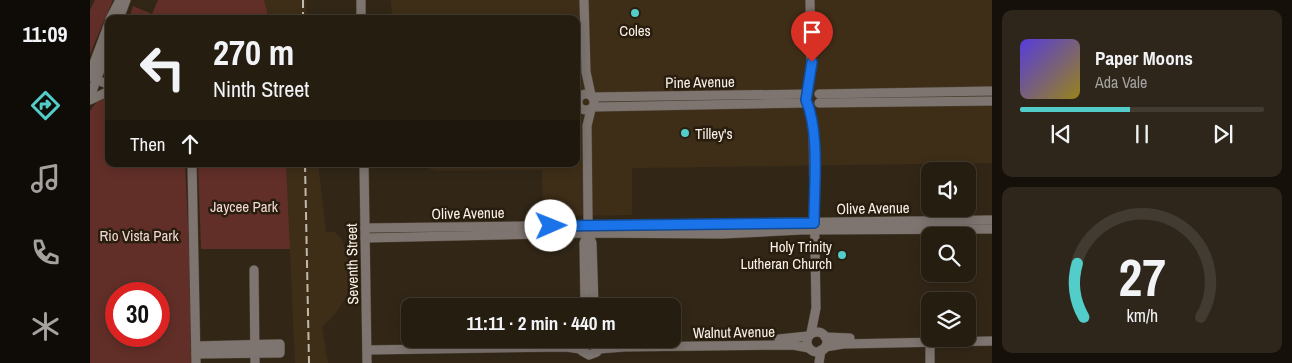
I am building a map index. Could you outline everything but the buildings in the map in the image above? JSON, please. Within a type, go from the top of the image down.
[{"type":"street","points":[[112,15],[120,0]]},
{"type":"street","points":[[120,15],[126,0]]},
{"type":"street","points":[[361,0],[361,15]]},
{"type":"street","points":[[585,0],[586,72],[584,96],[594,103],[584,108],[587,126],[588,229],[592,243],[594,298]]},
{"type":"street","points":[[811,1],[816,308],[819,363]]},
{"type":"street","points":[[90,96],[92,77],[105,36]]},
{"type":"street","points":[[92,77],[105,54]]},
{"type":"street","points":[[92,77],[105,82]]},
{"type":"street","name":"Pine Avenue","points":[[813,99],[902,93],[992,91]]},
{"type":"street","points":[[90,100],[105,93]]},
{"type":"street","points":[[902,93],[902,103]]},
{"type":"street","name":"Pine Avenue","points":[[584,96],[813,99],[902,103],[992,101]]},
{"type":"street","name":"Pine Avenue","points":[[584,108],[746,99]]},
{"type":"street","points":[[192,167],[196,354],[255,354],[254,270]]},
{"type":"street","name":"Seventh Street","points":[[364,167],[367,363]]},
{"type":"street","name":"Olive Avenue","points":[[365,228],[588,229],[722,234],[815,226],[992,220]]},
{"type":"street","name":"Olive Avenue","points":[[815,226],[992,229]]},
{"type":"street","points":[[585,298],[584,243],[588,229]]},
{"type":"street","name":"Olive Avenue","points":[[365,238],[588,229]]},
{"type":"street","points":[[816,308],[807,342],[819,344]]},
{"type":"street","name":"Walnut Avenue","points":[[681,340],[787,339],[810,335],[819,344]]},
{"type":"street","points":[[976,336],[992,336]]},
{"type":"street","name":"Walnut Avenue","points":[[582,351],[590,355],[596,355],[624,347],[843,344],[921,340]]},
{"type":"street","name":"Walnut Avenue","points":[[976,340],[992,341]]},
{"type":"street","points":[[815,363],[819,344]]},
{"type":"street","points":[[366,348],[401,347]]},
{"type":"street","points":[[366,348],[566,347],[582,351]]},
{"type":"street","points":[[930,347],[930,363]]},
{"type":"street","points":[[581,348],[585,363]]},
{"type":"shaded area","points":[[264,0],[306,0],[307,15],[268,15]]},
{"type":"shaded area","points":[[391,0],[992,0],[992,163],[921,162],[921,164],[632,168],[632,215],[543,216],[542,170],[436,171],[428,168],[580,167],[580,15],[392,15]]},
{"type":"shaded area","points":[[286,167],[318,167],[326,232],[334,232],[340,237],[351,260],[352,288],[335,314],[322,327],[328,363],[295,363]]},
{"type":"green space","points":[[95,0],[113,0],[90,54],[90,10]]},
{"type":"green space","points":[[158,0],[264,0],[268,15],[130,15],[133,6],[152,14]]},
{"type":"green space","name":"Rio Vista Park","points":[[105,97],[105,167],[185,167],[191,363],[90,363],[90,111],[98,100]]},
{"type":"green space","name":"Jaycee Park","points":[[198,167],[286,167],[290,249],[201,249]]},
{"type":"railway","points":[[303,0],[303,15]]},
{"type":"railway","points":[[305,167],[309,363]]},
{"type":"place","name":"Coles","points":[[635,13]]},
{"type":"place","name":"Tilley's","points":[[685,133]]},
{"type":"place","name":"Holy Trinity Lutheran Church","points":[[842,255]]},
{"type":"route","points":[[551,226],[814,223],[813,126],[811,112],[806,100],[812,62]]}]
